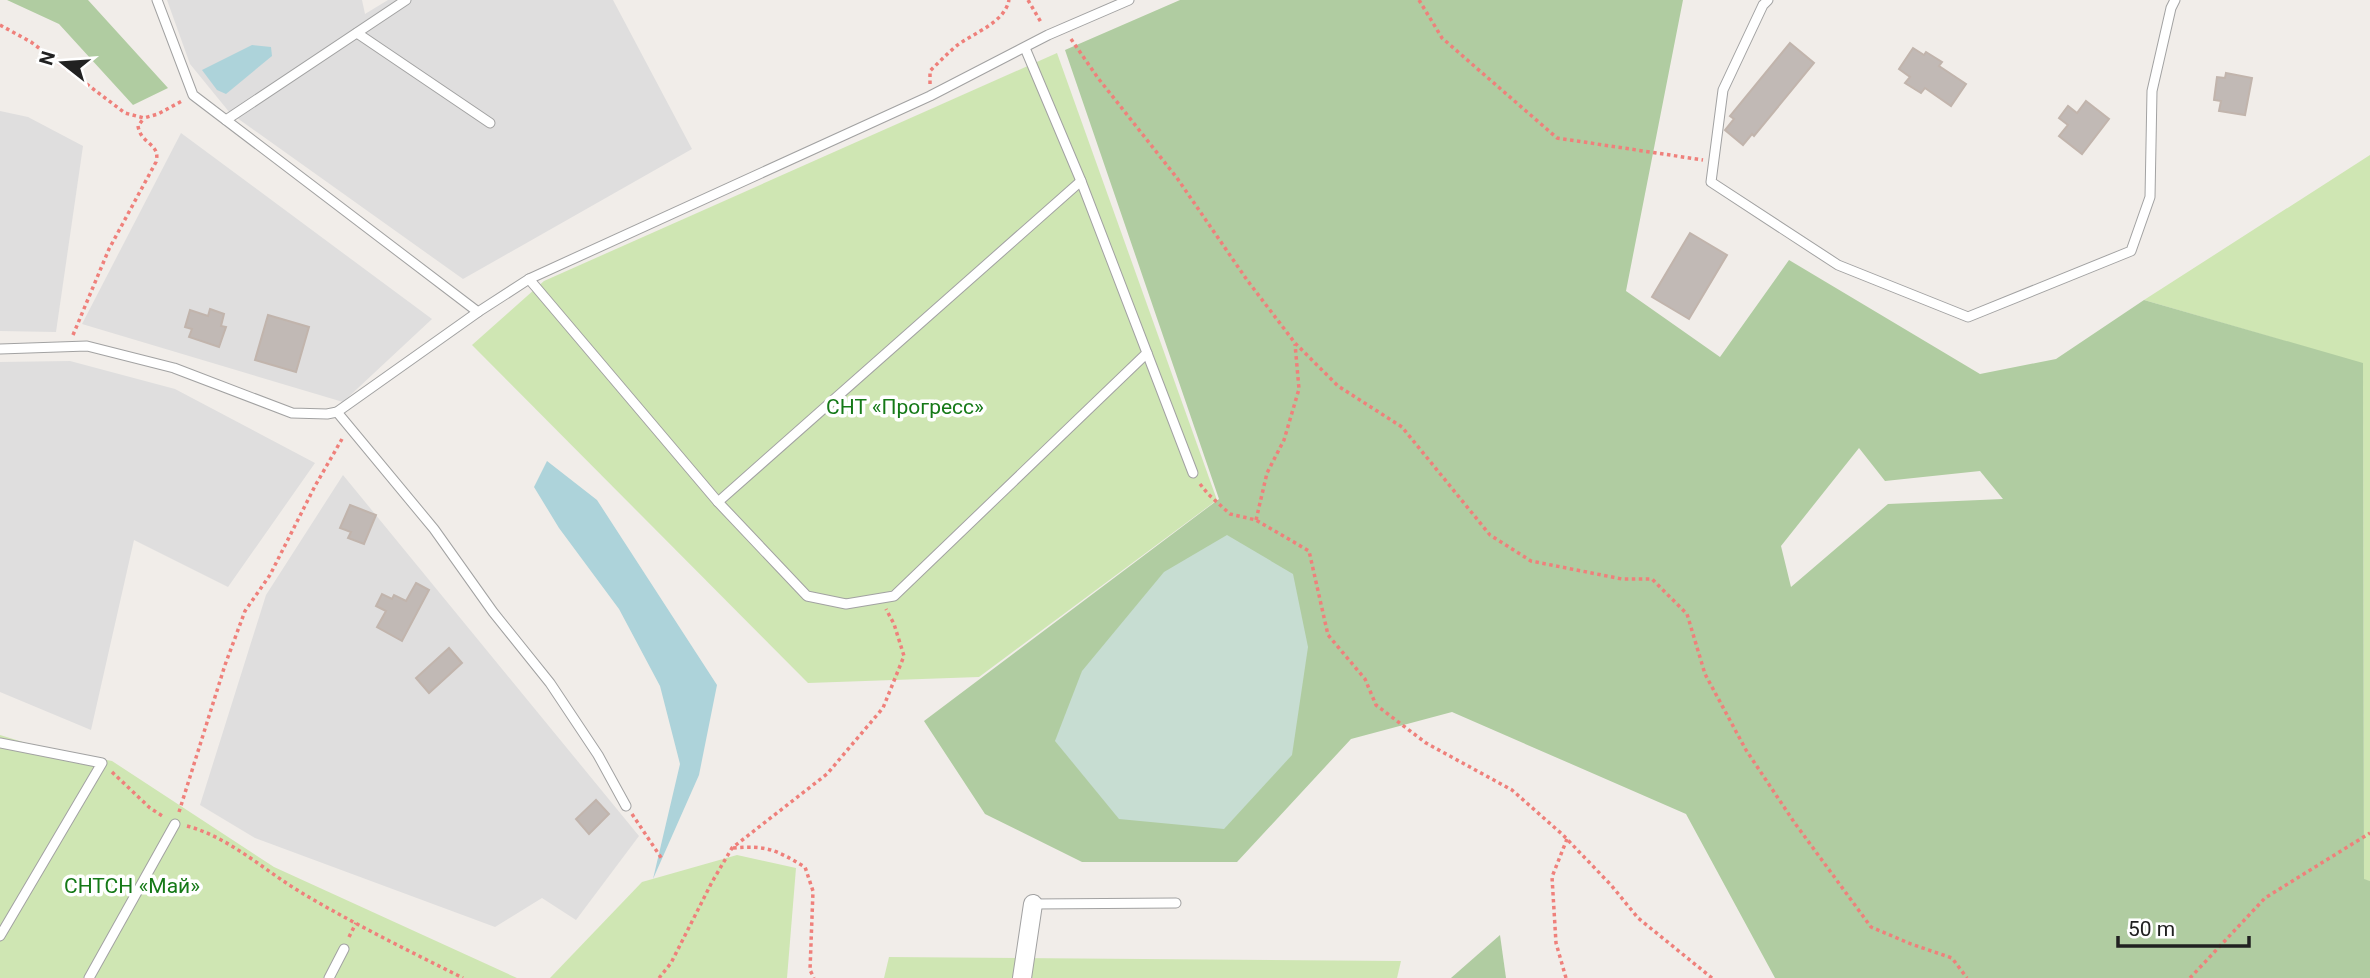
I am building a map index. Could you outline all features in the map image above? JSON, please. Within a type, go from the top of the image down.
[{"type":"street","points":[[1022,978],[1033,904]]},
{"type":"lane","points":[[157,0],[193,95],[478,312]]},
{"type":"lane","points":[[226,120],[406,0]]},
{"type":"lane","points":[[0,349],[87,346],[174,368],[292,413],[337,412],[529,279],[930,96],[1048,35],[1129,0]]},
{"type":"lane","points":[[1768,0],[1763,5],[1723,90],[1711,182],[1838,265],[1969,317],[2131,251],[2150,197],[2152,91],[2175,0]]},
{"type":"lane","points":[[357,33],[490,123]]},
{"type":"lane","points":[[1025,48],[1081,181],[1193,474]]},
{"type":"lane","points":[[718,502],[1081,181]]},
{"type":"lane","points":[[529,279],[718,502],[807,596],[846,604],[894,597],[1147,353]]},
{"type":"lane","points":[[337,412],[434,529],[493,612],[550,682],[598,755],[626,806]]},
{"type":"lane","points":[[0,743],[102,763],[0,936]]},
{"type":"lane","points":[[89,978],[175,824]]},
{"type":"lane","points":[[1033,904],[1176,903]]},
{"type":"lane","points":[[329,978],[344,949]]},
{"type":"path","points":[[930,96],[930,71],[956,46],[992,23],[1007,9],[1009,0]]},
{"type":"path","points":[[1028,0],[1048,35]]},
{"type":"path","points":[[1419,0],[1442,38],[1557,138],[1714,162]]},
{"type":"path","points":[[0,25],[31,42],[125,113],[144,118],[158,114],[193,95]]},
{"type":"path","points":[[1064,29],[1098,78],[1177,178],[1247,280],[1295,343],[1338,386],[1402,427],[1490,535],[1531,561],[1622,579],[1652,579],[1687,614],[1705,674],[1746,750],[1794,822],[1871,926],[1952,958],[1967,978]]},
{"type":"path","points":[[67,347],[109,249],[156,162],[156,148],[143,140],[139,133],[138,126],[144,118]]},
{"type":"path","points":[[1256,520],[1267,473],[1284,440],[1299,389],[1295,343]]},
{"type":"path","points":[[175,824],[225,665],[245,611],[270,575],[315,486],[349,427]]},
{"type":"path","points":[[1193,474],[1208,494],[1230,514],[1256,520],[1309,551],[1328,635],[1365,679],[1376,705],[1426,743],[1511,790],[1567,839],[1638,918],[1712,978]]},
{"type":"path","points":[[659,978],[671,963],[712,882],[733,848],[827,774],[883,708],[904,656],[894,624],[880,598]]},
{"type":"path","points":[[102,763],[150,808],[175,824],[202,830],[324,906],[463,978]]},
{"type":"path","points":[[626,806],[662,859]]},
{"type":"path","points":[[2190,978],[2265,898],[2370,833]]},
{"type":"path","points":[[1566,978],[1556,943],[1552,877],[1567,839]]},
{"type":"path","points":[[733,848],[757,846],[780,852],[805,867],[813,891],[810,970],[814,978]]},
{"type":"shaded area","points":[[167,0],[362,0],[365,14],[388,0],[613,0],[692,149],[463,279],[230,113],[190,64]]},
{"type":"shaded area","points":[[0,111],[28,117],[83,146],[56,332],[0,331]]},
{"type":"shaded area","points":[[181,133],[432,319],[343,402],[82,324]]},
{"type":"shaded area","points":[[70,361],[175,389],[315,463],[228,587],[134,540],[91,730],[0,692],[0,362]]},
{"type":"shaded area","points":[[343,475],[639,836],[576,920],[542,898],[495,927],[255,838],[200,805],[266,595]]},
{"type":"green space","points":[[7,0],[88,0],[168,88],[133,105],[59,24]]},
{"type":"green space","points":[[1180,0],[1683,0],[1626,291],[1720,357],[1789,260],[1980,374],[2056,359],[2144,300],[2363,363],[2364,879],[2370,881],[2370,978],[1775,978],[1686,814],[1452,712],[1351,739],[1237,862],[1082,862],[985,814],[924,721],[1219,499],[1065,50]],"holes":[[[1859,448],[1885,481],[1980,471],[2003,499],[1888,504],[1791,587],[1781,546]]]},
{"type":"green space","name":"СНТ «Прогресс»","points":[[1057,53],[1217,500],[979,677],[808,683],[472,345],[544,281]]},
{"type":"green space","points":[[2370,155],[2370,881],[2364,880],[2363,364],[2144,300]]},
{"type":"green space","points":[[1227,535],[1293,574],[1308,647],[1292,755],[1224,829],[1119,819],[1055,741],[1082,671],[1164,572]]},
{"type":"green space","name":"СНТСН «Май»","points":[[0,735],[39,747],[112,761],[274,867],[517,978],[0,978]]},
{"type":"green space","points":[[737,855],[796,868],[787,978],[550,978],[642,882]]},
{"type":"green space","points":[[1500,935],[1506,978],[1451,978]]},
{"type":"green space","points":[[889,957],[1401,961],[1397,978],[884,978]]},
{"type":"water","points":[[252,45],[271,47],[272,56],[226,94],[217,90],[202,70]]},
{"type":"water","points":[[547,461],[597,500],[717,685],[699,775],[653,879],[680,764],[660,686],[619,609],[559,528],[534,487]]},
{"type":"building","points":[[1790,43],[1814,63],[1754,136],[1752,134],[1743,145],[1725,130],[1734,119],[1730,116]]},
{"type":"building","points":[[1913,48],[1942,62],[1939,66],[1966,84],[1951,106],[1925,88],[1921,93],[1905,83],[1910,77],[1899,69]]},
{"type":"building","points":[[2226,73],[2252,78],[2245,115],[2219,111],[2221,101],[2214,100],[2217,77],[2225,78]]},
{"type":"building","points":[[2086,101],[2109,119],[2082,154],[2059,136],[2068,125],[2059,118],[2068,106],[2077,113]]},
{"type":"building","points":[[1690,233],[1727,255],[1689,319],[1652,297]]},
{"type":"building","points":[[210,309],[224,314],[221,326],[226,327],[219,347],[189,337],[192,329],[185,327],[190,310],[208,316]]},
{"type":"building","points":[[268,315],[309,327],[296,372],[255,360]]},
{"type":"building","points":[[350,505],[376,515],[364,544],[348,538],[351,532],[340,528]]},
{"type":"building","points":[[416,583],[429,590],[402,641],[377,627],[386,611],[376,606],[382,594],[392,599],[394,595],[406,601]]},
{"type":"building","points":[[449,648],[462,663],[429,693],[416,678]]},
{"type":"building","points":[[596,800],[609,814],[589,834],[576,819]]}]
